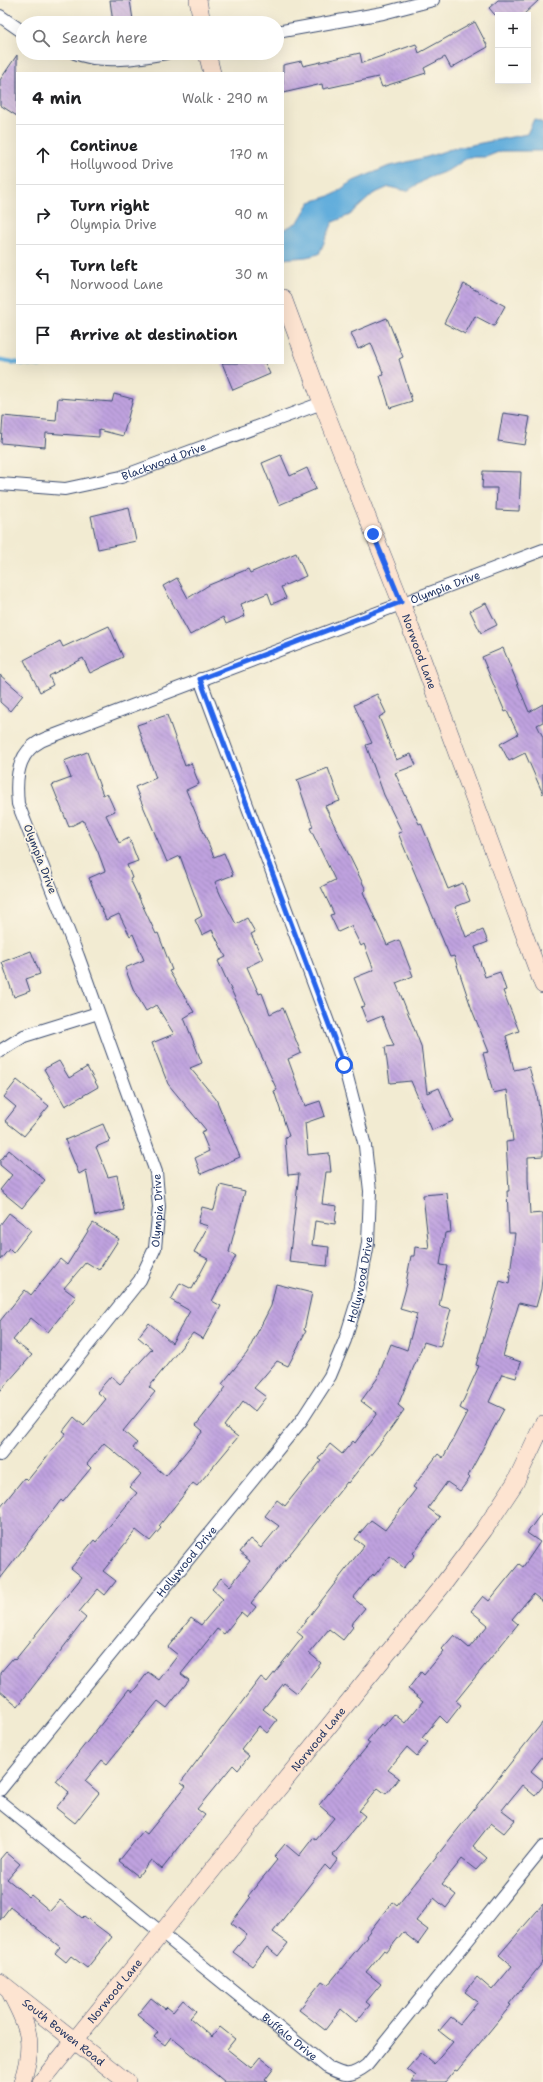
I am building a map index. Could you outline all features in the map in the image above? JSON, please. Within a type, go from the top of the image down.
[{"type":"street","points":[[198,0],[201,16]]},
{"type":"street","points":[[284,31],[383,13],[433,0]]},
{"type":"street","points":[[0,16],[16,27]]},
{"type":"street","points":[[209,60],[212,72]]},
{"type":"street","name":"Norwood Lane","points":[[284,301],[322,403],[401,602],[543,985]]},
{"type":"street","name":"Blackwood Drive","points":[[0,484],[65,489],[121,477],[322,403]]},
{"type":"street","name":"Olympia Drive","points":[[0,1455],[140,1280],[155,1248],[159,1207],[156,1172],[78,956],[18,804],[16,782],[23,759],[33,746],[50,736],[401,602],[543,550]]},
{"type":"street","name":"Hollywood Drive","points":[[0,1790],[301,1421],[330,1376],[345,1340],[360,1285],[368,1243],[370,1190],[365,1146],[344,1065],[200,679]]},
{"type":"street","points":[[0,1051],[24,1036],[98,1014]]},
{"type":"street","name":"Norwood Lane","points":[[41,2082],[442,1586],[484,1530],[515,1483],[543,1424]]},
{"type":"street","name":"Buffalo Drive","points":[[0,1802],[327,2067],[344,2075],[355,2074],[371,2061],[543,1847]]},
{"type":"street","points":[[5,1986],[26,2024],[30,2045],[22,2082]]},
{"type":"street","name":"South Bowen Road","points":[[5,1986],[126,2082]]},
{"type":"water","points":[[534,119],[543,123],[543,151],[501,151],[486,157],[469,157],[447,171],[428,178],[407,191],[389,187],[373,194],[350,215],[333,222],[319,254],[284,259],[284,229],[298,222],[310,202],[333,195],[351,182],[387,167],[427,157],[451,149],[527,134]]},
{"type":"building","points":[[110,0],[130,0],[132,16],[112,16]]},
{"type":"building","points":[[498,0],[539,0],[526,12],[495,12],[495,15],[489,8]]},
{"type":"building","points":[[475,22],[488,47],[451,68],[445,57],[424,68],[426,73],[382,87],[378,77],[323,89],[322,84],[284,93],[283,65],[301,61],[303,66],[360,53],[362,63],[416,44],[419,53]]},
{"type":"building","points":[[16,56],[16,115],[0,105],[0,80]]},
{"type":"building","points":[[464,284],[505,306],[494,326],[475,316],[465,334],[444,323]]},
{"type":"building","points":[[387,318],[403,357],[399,359],[412,401],[390,408],[380,376],[384,375],[371,343],[358,349],[351,333]]},
{"type":"building","points":[[222,364],[265,364],[270,374],[233,390]]},
{"type":"building","points":[[114,394],[133,399],[123,436],[99,430],[99,437],[46,433],[45,447],[1,443],[3,416],[56,421],[58,398],[112,402]]},
{"type":"building","points":[[503,413],[530,417],[525,445],[498,441]]},
{"type":"building","points":[[281,455],[290,476],[307,468],[316,489],[279,505],[262,463]]},
{"type":"building","points":[[483,471],[521,472],[519,511],[496,510],[497,488],[482,488]]},
{"type":"building","points":[[129,507],[136,541],[98,549],[91,516]]},
{"type":"building","points":[[296,553],[306,576],[281,587],[286,598],[272,604],[268,593],[241,604],[245,616],[226,624],[223,617],[190,635],[163,586],[177,578],[188,598],[209,585],[248,569],[250,573]]},
{"type":"building","points":[[486,603],[497,625],[481,633],[470,611]]},
{"type":"building","points":[[109,626],[123,657],[90,673],[83,658],[49,676],[53,685],[40,692],[24,660],[60,641],[63,647]]},
{"type":"building","points":[[503,648],[529,712],[543,704],[543,722],[537,725],[543,737],[543,794],[525,753],[509,761],[500,744],[518,734],[507,711],[505,712],[482,657]]},
{"type":"building","points":[[0,675],[23,695],[10,711],[0,702]]},
{"type":"building","points":[[377,694],[386,713],[379,717],[396,760],[411,754],[416,765],[395,773],[419,824],[421,823],[448,889],[463,883],[470,901],[455,907],[466,937],[483,930],[488,942],[475,947],[485,977],[500,972],[506,990],[503,991],[519,1031],[506,1036],[514,1070],[529,1067],[537,1094],[543,1139],[543,1156],[528,1157],[528,1180],[530,1214],[543,1213],[543,1268],[541,1289],[536,1307],[519,1303],[503,1356],[521,1362],[516,1378],[502,1374],[489,1402],[504,1409],[468,1476],[470,1478],[460,1491],[447,1482],[428,1508],[440,1517],[413,1553],[415,1555],[404,1568],[390,1556],[374,1576],[373,1574],[353,1598],[365,1608],[351,1625],[353,1627],[343,1640],[329,1629],[309,1653],[321,1663],[297,1693],[284,1683],[263,1709],[277,1720],[267,1733],[259,1726],[241,1749],[249,1756],[238,1770],[233,1765],[197,1809],[205,1815],[162,1869],[151,1860],[138,1876],[119,1861],[143,1831],[147,1834],[186,1786],[181,1782],[261,1677],[267,1682],[303,1637],[297,1632],[364,1546],[355,1539],[371,1520],[385,1530],[416,1489],[413,1487],[438,1454],[443,1458],[467,1412],[460,1408],[479,1366],[476,1365],[500,1281],[509,1284],[515,1233],[509,1233],[507,1191],[509,1191],[506,1142],[513,1141],[507,1090],[493,1093],[483,1053],[489,1052],[472,1010],[454,956],[450,957],[398,833],[402,832],[384,795],[366,745],[372,743],[354,705]]},
{"type":"building","points":[[167,715],[185,766],[191,763],[199,784],[186,790],[214,857],[224,853],[233,875],[215,882],[236,924],[247,918],[255,932],[251,934],[263,959],[247,967],[259,994],[262,993],[270,1014],[283,1008],[301,1053],[288,1059],[305,1106],[320,1101],[325,1116],[305,1123],[308,1155],[329,1153],[331,1172],[326,1172],[322,1204],[337,1206],[335,1224],[315,1221],[312,1245],[329,1247],[327,1266],[289,1262],[299,1174],[288,1175],[285,1137],[289,1136],[274,1091],[277,1090],[218,961],[226,957],[212,930],[202,935],[195,920],[202,916],[180,856],[167,862],[135,787],[156,778],[137,725]]},
{"type":"building","points":[[87,752],[103,795],[107,793],[115,811],[106,815],[119,843],[129,838],[138,861],[127,865],[132,878],[130,879],[156,934],[158,933],[172,970],[169,971],[194,1012],[184,1018],[202,1063],[190,1068],[216,1099],[240,1157],[201,1174],[195,1158],[209,1151],[201,1132],[206,1130],[168,1084],[152,1043],[174,1034],[156,1005],[146,1011],[134,991],[125,968],[144,960],[133,934],[130,936],[119,914],[106,920],[89,878],[105,871],[98,852],[83,820],[69,827],[52,785],[71,778],[64,761]]},
{"type":"building","points":[[328,768],[340,801],[325,806],[366,890],[363,892],[387,945],[399,940],[413,976],[396,983],[421,1046],[427,1093],[439,1088],[453,1121],[432,1130],[411,1081],[390,1083],[385,1047],[394,1046],[382,1016],[367,1022],[361,1007],[365,1006],[354,978],[374,970],[364,944],[361,946],[351,926],[338,932],[330,915],[334,914],[321,887],[335,880],[310,828],[313,827],[297,780]]},
{"type":"building","points":[[31,951],[40,974],[26,979],[30,991],[14,997],[2,962]]},
{"type":"building","points":[[59,1061],[69,1078],[87,1067],[98,1087],[65,1106],[44,1069]]},
{"type":"building","points":[[17,1080],[49,1106],[24,1136],[5,1121],[16,1107],[4,1097]]},
{"type":"building","points":[[103,1124],[110,1141],[96,1147],[108,1177],[117,1175],[124,1210],[95,1216],[86,1170],[79,1174],[65,1140]]},
{"type":"building","points":[[9,1150],[45,1180],[22,1208],[0,1190],[12,1175],[0,1165],[0,1161]]},
{"type":"building","points":[[220,1185],[245,1191],[229,1252],[236,1256],[212,1301],[221,1306],[203,1339],[193,1333],[149,1387],[155,1392],[123,1431],[137,1443],[133,1448],[166,1476],[203,1431],[196,1425],[226,1387],[222,1384],[247,1353],[271,1306],[276,1284],[312,1293],[304,1330],[306,1331],[288,1366],[277,1361],[254,1388],[266,1397],[255,1411],[243,1401],[224,1426],[238,1437],[197,1486],[193,1483],[159,1526],[161,1528],[150,1541],[136,1530],[103,1571],[116,1581],[105,1595],[98,1589],[79,1612],[86,1618],[18,1706],[0,1691],[0,1673],[13,1658],[15,1660],[82,1577],[71,1568],[94,1540],[96,1542],[137,1493],[130,1487],[141,1474],[104,1443],[87,1464],[91,1468],[63,1502],[61,1500],[0,1579],[0,1508],[24,1478],[27,1481],[66,1433],[63,1431],[74,1417],[84,1426],[106,1399],[97,1392],[111,1376],[120,1384],[152,1349],[138,1337],[149,1323],[172,1343],[190,1311],[171,1300],[180,1283],[192,1289],[208,1259],[194,1252],[208,1226],[198,1223],[202,1207],[214,1210]]},
{"type":"building","points":[[447,1193],[451,1232],[445,1233],[440,1265],[447,1266],[439,1306],[451,1309],[440,1347],[424,1342],[398,1405],[404,1410],[381,1442],[348,1483],[347,1482],[251,1603],[256,1607],[247,1618],[241,1613],[224,1634],[217,1629],[181,1674],[189,1680],[167,1708],[158,1701],[107,1764],[102,1760],[85,1781],[99,1793],[75,1823],[56,1808],[69,1792],[56,1781],[129,1689],[133,1692],[148,1672],[159,1680],[178,1655],[168,1647],[191,1618],[201,1625],[223,1599],[212,1589],[221,1578],[230,1586],[250,1561],[239,1552],[250,1539],[261,1548],[279,1526],[265,1516],[277,1500],[285,1506],[321,1461],[318,1459],[330,1444],[342,1454],[353,1441],[355,1443],[377,1413],[361,1401],[377,1379],[391,1344],[407,1350],[417,1314],[400,1309],[407,1284],[411,1256],[414,1256],[415,1247],[429,1249],[423,1195]]},
{"type":"building","points":[[9,1213],[31,1230],[13,1253],[9,1249],[0,1260],[0,1225]]},
{"type":"building","points":[[93,1223],[119,1239],[99,1270],[86,1262],[64,1288],[76,1297],[48,1332],[31,1318],[13,1340],[32,1355],[0,1391],[0,1321],[25,1290],[31,1295],[60,1259],[67,1265]]},
{"type":"building","points":[[543,1511],[543,1602],[533,1594],[512,1619],[518,1624],[456,1701],[461,1705],[447,1723],[440,1716],[422,1738],[428,1742],[417,1756],[407,1747],[388,1770],[399,1778],[386,1794],[378,1788],[359,1811],[365,1816],[333,1855],[338,1859],[330,1870],[325,1865],[273,1932],[288,1943],[278,1956],[267,1947],[252,1966],[233,1952],[247,1935],[231,1923],[250,1898],[248,1896],[277,1860],[274,1857],[285,1844],[299,1856],[313,1838],[316,1840],[334,1818],[319,1805],[370,1743],[367,1741],[381,1724],[384,1726],[394,1714],[405,1723],[423,1701],[408,1689],[421,1672],[424,1675],[444,1651],[442,1649],[454,1635],[469,1648],[488,1625],[471,1611],[483,1596],[489,1601],[519,1564],[523,1567],[540,1542],[527,1533]]},
{"type":"building","points":[[543,1722],[543,1756],[531,1771],[543,1781],[543,1786],[535,1796],[522,1785],[502,1810],[515,1820],[504,1833],[491,1823],[473,1846],[487,1858],[476,1870],[462,1859],[442,1884],[456,1895],[446,1908],[434,1898],[416,1921],[428,1930],[418,1944],[403,1932],[387,1952],[384,1950],[366,1972],[381,1984],[366,2002],[370,2005],[356,2022],[341,2009],[325,2030],[299,2010],[322,1981],[328,1985],[367,1937],[366,1936],[392,1902],[397,1906]]},
{"type":"building","points":[[6,1852],[20,1864],[7,1879],[29,1897],[31,1895],[50,1911],[60,1900],[82,1918],[84,1916],[112,1937],[87,1968],[71,1956],[66,1962],[55,1953],[60,1947],[10,1907],[0,1920],[0,1859]]},
{"type":"building","points":[[543,1904],[543,1962],[509,2004],[511,2005],[457,2071],[455,2070],[445,2082],[411,2082],[416,2076],[407,2069],[421,2053],[434,2064],[453,2042],[439,2031],[451,2017],[460,2024],[478,2002],[465,1992],[477,1977],[492,1990],[512,1966],[499,1955]]},
{"type":"building","points":[[151,1998],[165,2009],[167,2007],[173,2012],[183,2000],[196,2011],[190,2018],[212,2037],[220,2027],[235,2039],[227,2049],[251,2068],[260,2057],[274,2068],[265,2080],[268,2082],[225,2082],[171,2037],[165,2045],[154,2037],[158,2032],[137,2015]]},
{"type":"waterway","points":[[0,360],[16,363]]},
{"type":"waterway","points":[[31,364],[46,364]]},
{"type":"route","points":[[344,1065],[200,679],[401,602],[373,534]]}]
